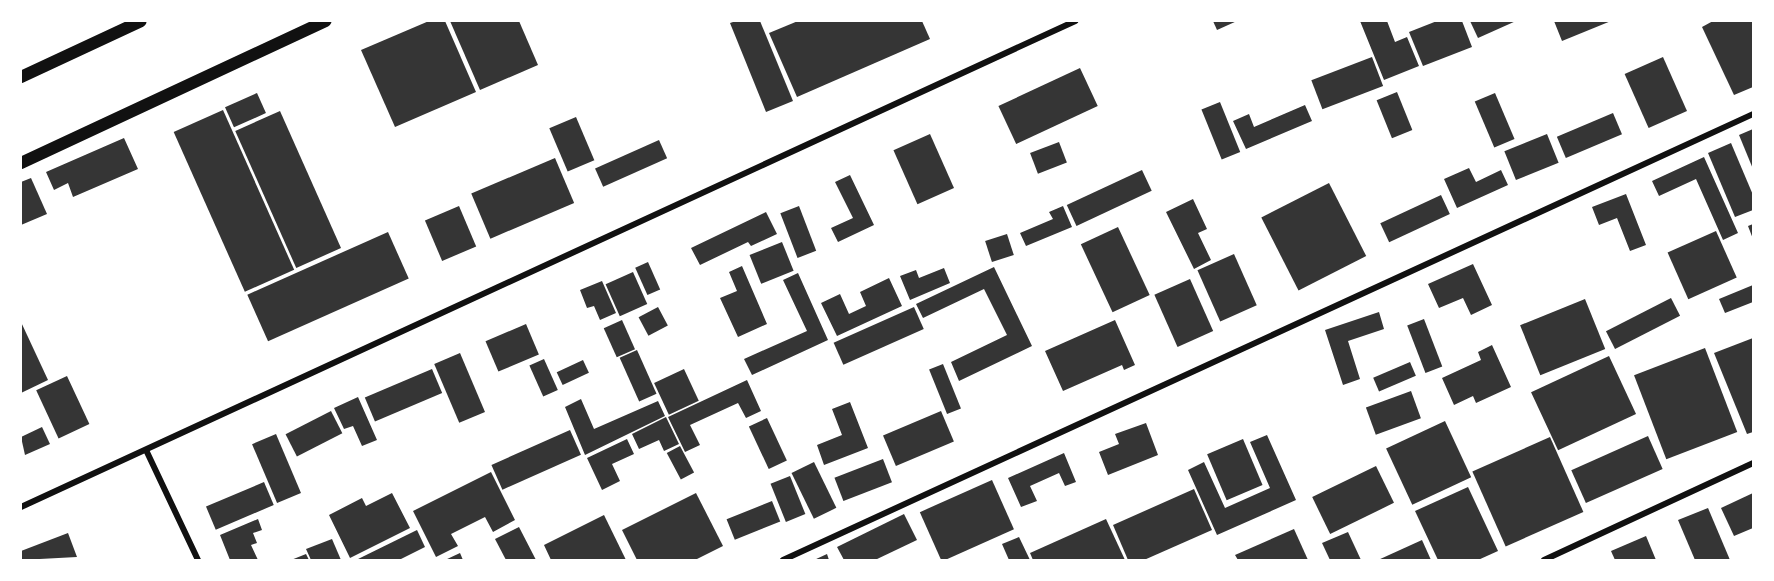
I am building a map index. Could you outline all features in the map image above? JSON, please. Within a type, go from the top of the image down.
[{"type":"main road","points":[[21,76],[141,21]]},
{"type":"main road","points":[[21,163],[326,21]]},
{"type":"street","points":[[21,507],[1075,21]]},
{"type":"street","points":[[783,560],[1753,114]]},
{"type":"street","points":[[146,450],[198,560]]},
{"type":"street","points":[[1544,560],[1753,464]]},
{"type":"building","points":[[429,21],[445,21],[476,92],[395,127],[361,50]]},
{"type":"building","points":[[450,21],[519,21],[538,65],[480,90]]},
{"type":"building","points":[[760,21],[793,101],[766,112],[730,23]]},
{"type":"building","points":[[798,21],[922,21],[930,39],[797,97],[769,33]]},
{"type":"building","points":[[1213,21],[1237,21],[1217,30]]},
{"type":"building","points":[[1360,21],[1387,21],[1395,42],[1407,37],[1419,66],[1384,80]]},
{"type":"building","points":[[1437,21],[1462,21],[1472,47],[1423,66],[1409,32]]},
{"type":"building","points":[[1470,21],[1516,21],[1478,38]]},
{"type":"building","points":[[1554,21],[1611,21],[1562,41]]},
{"type":"building","points":[[1713,21],[1753,21],[1753,87],[1734,95],[1702,27]]},
{"type":"building","points":[[1372,57],[1383,86],[1322,109],[1311,80]]},
{"type":"building","points":[[1663,57],[1687,111],[1649,128],[1625,74]]},
{"type":"building","points":[[1080,68],[1098,106],[1016,144],[998,106]]},
{"type":"building","points":[[1397,92],[1412,130],[1392,138],[1377,100]]},
{"type":"building","points":[[257,93],[266,113],[234,127],[225,107]]},
{"type":"building","points":[[1495,93],[1515,139],[1494,148],[1475,102]]},
{"type":"building","points":[[1220,102],[1240,152],[1222,160],[1201,109]]},
{"type":"building","points":[[1305,105],[1312,121],[1246,149],[1233,121],[1249,114],[1254,127]]},
{"type":"building","points":[[223,110],[294,270],[245,292],[174,132]]},
{"type":"building","points":[[280,111],[341,248],[296,268],[235,131]]},
{"type":"building","points":[[1613,113],[1622,134],[1566,158],[1557,137]]},
{"type":"building","points":[[576,117],[594,160],[568,172],[549,128]]},
{"type":"building","points":[[1753,129],[1753,169],[1739,135]]},
{"type":"building","points":[[930,134],[954,188],[917,204],[893,150]]},
{"type":"building","points":[[1547,134],[1559,163],[1516,180],[1504,151]]},
{"type":"building","points":[[124,138],[138,169],[73,197],[68,183],[54,190],[46,172]]},
{"type":"building","points":[[659,140],[667,158],[603,187],[595,168]]},
{"type":"building","points":[[1059,142],[1067,163],[1038,174],[1030,153]]},
{"type":"building","points":[[1731,143],[1753,195],[1753,210],[1735,217],[1708,153]]},
{"type":"building","points":[[1704,157],[1738,233],[1723,240],[1696,179],[1659,196],[1652,181]]},
{"type":"building","points":[[555,158],[574,203],[490,239],[471,194]]},
{"type":"building","points":[[1469,168],[1476,182],[1501,170],[1508,185],[1457,208],[1444,179]]},
{"type":"building","points":[[1142,170],[1152,191],[1076,226],[1067,205]]},
{"type":"building","points":[[850,175],[874,225],[838,242],[831,228],[853,218],[835,182]]},
{"type":"building","points":[[31,178],[47,214],[21,225],[21,182]]},
{"type":"building","points":[[1329,183],[1366,256],[1299,291],[1261,218]]},
{"type":"building","points":[[1626,194],[1646,245],[1630,251],[1617,218],[1599,225],[1592,207]]},
{"type":"building","points":[[1441,195],[1450,214],[1389,242],[1380,223]]},
{"type":"building","points":[[1193,199],[1207,229],[1198,233],[1211,260],[1194,269],[1166,212]]},
{"type":"building","points":[[459,206],[476,247],[442,261],[425,220]]},
{"type":"building","points":[[799,206],[816,251],[798,258],[780,213]]},
{"type":"building","points":[[1063,206],[1072,227],[1026,246],[1020,233],[1053,219],[1049,212]]},
{"type":"building","points":[[766,212],[777,234],[751,246],[748,242],[700,265],[691,248]]},
{"type":"building","points":[[1753,224],[1753,239],[1748,226]]},
{"type":"building","points":[[1118,227],[1150,295],[1113,312],[1081,244]]},
{"type":"building","points":[[1716,231],[1737,278],[1688,299],[1668,253]]},
{"type":"building","points":[[388,232],[409,279],[268,341],[247,295]]},
{"type":"building","points":[[1007,234],[1014,255],[992,262],[985,241]]},
{"type":"building","points":[[782,242],[794,271],[761,284],[750,255]]},
{"type":"building","points":[[1234,254],[1257,305],[1220,321],[1197,270]]},
{"type":"building","points":[[648,262],[660,289],[647,295],[635,268]]},
{"type":"building","points":[[1473,264],[1492,305],[1471,315],[1463,298],[1439,308],[1428,284]]},
{"type":"building","points":[[742,266],[767,324],[738,337],[720,298],[737,291],[729,272]]},
{"type":"building","points":[[994,267],[1032,346],[959,381],[951,362],[1007,335],[984,289],[923,318],[916,304]]},
{"type":"building","points":[[944,268],[950,283],[910,300],[900,276],[916,270],[919,278]]},
{"type":"building","points":[[633,272],[647,304],[620,316],[606,284]]},
{"type":"building","points":[[798,273],[828,340],[752,375],[744,359],[807,331],[783,280]]},
{"type":"building","points":[[889,278],[902,306],[837,336],[821,303],[840,294],[849,314],[866,306],[860,292]]},
{"type":"building","points":[[1190,279],[1213,331],[1178,347],[1154,295]]},
{"type":"building","points":[[602,281],[616,313],[600,320],[594,306],[587,308],[580,290]]},
{"type":"building","points":[[1753,285],[1753,302],[1725,313],[1719,299]]},
{"type":"building","points":[[1671,298],[1680,316],[1615,349],[1606,331]]},
{"type":"building","points":[[1585,299],[1605,349],[1540,375],[1520,325]]},
{"type":"building","points":[[658,307],[668,326],[648,336],[639,317]]},
{"type":"building","points":[[914,307],[924,329],[843,365],[834,343]]},
{"type":"building","points":[[1379,312],[1384,329],[1348,341],[1360,379],[1343,385],[1325,330]]},
{"type":"building","points":[[1424,319],[1442,367],[1425,373],[1407,325]]},
{"type":"building","points":[[622,320],[635,349],[617,357],[604,328]]},
{"type":"building","points":[[1115,320],[1135,365],[1124,370],[1122,365],[1063,391],[1045,351]]},
{"type":"building","points":[[21,322],[48,380],[21,393]]},
{"type":"building","points":[[526,324],[539,354],[498,372],[485,341]]},
{"type":"building","points":[[1753,338],[1753,432],[1747,434],[1714,353]]},
{"type":"building","points":[[1492,345],[1511,387],[1476,403],[1473,396],[1454,405],[1442,378],[1481,360],[1478,352]]},
{"type":"building","points":[[1705,348],[1737,432],[1666,459],[1634,375]]},
{"type":"building","points":[[637,350],[657,394],[639,402],[620,358]]},
{"type":"building","points":[[460,353],[485,412],[459,423],[434,364]]},
{"type":"building","points":[[1609,356],[1636,414],[1558,450],[1531,392]]},
{"type":"building","points":[[544,359],[558,390],[543,397],[529,366]]},
{"type":"building","points":[[583,360],[589,373],[563,385],[557,372]]},
{"type":"building","points":[[1410,362],[1416,376],[1379,391],[1373,378]]},
{"type":"building","points":[[943,364],[961,409],[947,414],[929,370]]},
{"type":"building","points":[[432,369],[442,393],[375,421],[365,398]]},
{"type":"building","points":[[684,369],[699,401],[669,415],[654,383]]},
{"type":"building","points":[[67,376],[89,424],[59,438],[36,390]]},
{"type":"building","points":[[747,380],[761,411],[746,418],[738,403],[690,425],[700,445],[685,452],[668,417]]},
{"type":"building","points":[[1411,391],[1421,418],[1376,435],[1366,407]]},
{"type":"building","points":[[358,397],[377,440],[362,446],[353,426],[344,429],[334,408]]},
{"type":"building","points":[[581,399],[594,429],[658,401],[665,416],[585,455],[565,407]]},
{"type":"building","points":[[850,402],[868,448],[824,465],[817,445],[842,435],[832,409]]},
{"type":"building","points":[[331,411],[342,433],[297,456],[286,434]]},
{"type":"building","points":[[941,411],[954,441],[896,466],[883,436]]},
{"type":"building","points":[[666,417],[679,444],[664,451],[659,440],[639,449],[632,434]]},
{"type":"building","points":[[767,418],[787,461],[769,469],[749,426]]},
{"type":"building","points":[[1445,421],[1471,477],[1412,505],[1386,448]]},
{"type":"building","points":[[1146,423],[1158,455],[1108,475],[1099,452],[1119,444],[1115,434]]},
{"type":"building","points":[[42,427],[50,444],[25,455],[21,437]]},
{"type":"building","points":[[570,430],[581,455],[502,490],[491,465]]},
{"type":"building","points":[[276,434],[301,493],[277,503],[252,444]]},
{"type":"building","points":[[1267,435],[1296,500],[1217,535],[1188,470],[1204,462],[1225,508],[1270,488],[1250,442]]},
{"type":"building","points":[[1648,436],[1663,469],[1586,503],[1571,470]]},
{"type":"building","points":[[1550,437],[1583,512],[1506,546],[1472,472]]},
{"type":"building","points":[[627,439],[634,454],[612,464],[620,481],[602,490],[587,458]]},
{"type":"building","points":[[1243,439],[1263,485],[1227,500],[1207,454]]},
{"type":"building","points":[[680,446],[694,472],[681,480],[667,453]]},
{"type":"building","points":[[1064,453],[1076,482],[1065,486],[1059,473],[1030,486],[1037,501],[1021,507],[1008,478]]},
{"type":"building","points":[[883,459],[892,482],[843,501],[834,478]]},
{"type":"building","points":[[814,462],[836,508],[814,519],[792,473]]},
{"type":"building","points":[[1376,466],[1394,503],[1330,534],[1312,497]]},
{"type":"building","points":[[491,472],[515,520],[493,532],[485,517],[451,534],[458,546],[436,557],[413,511]]},
{"type":"building","points":[[790,476],[805,514],[786,522],[771,484]]},
{"type":"building","points":[[992,480],[1014,529],[941,560],[920,512]]},
{"type":"building","points":[[264,482],[274,505],[216,530],[206,507]]},
{"type":"building","points":[[1468,487],[1498,551],[1478,560],[1438,560],[1415,511]]},
{"type":"building","points":[[1194,489],[1212,530],[1144,560],[1128,560],[1113,525]]},
{"type":"building","points":[[392,493],[410,528],[350,558],[329,515],[362,498],[366,506]]},
{"type":"building","points":[[696,493],[723,546],[695,560],[637,560],[622,530]]},
{"type":"building","points":[[1753,493],[1753,528],[1734,536],[1721,508]]},
{"type":"building","points":[[772,501],[780,521],[735,540],[727,519]]},
{"type":"building","points":[[1708,508],[1730,560],[1695,560],[1678,520]]},
{"type":"building","points":[[904,514],[917,540],[875,560],[844,560],[837,547]]},
{"type":"building","points":[[604,515],[626,560],[551,560],[544,545]]},
{"type":"building","points":[[258,519],[262,530],[253,533],[257,543],[251,545],[258,560],[230,560],[220,535]]},
{"type":"building","points":[[1106,519],[1125,560],[1033,560],[1030,553]]},
{"type":"building","points":[[519,527],[536,560],[506,560],[495,539]]},
{"type":"building","points":[[1294,529],[1308,560],[1238,560],[1235,555]]},
{"type":"building","points":[[417,530],[425,547],[399,560],[356,560]]},
{"type":"building","points":[[1348,532],[1361,560],[1330,560],[1322,543]]},
{"type":"building","points":[[68,533],[77,557],[21,560],[21,551]]},
{"type":"building","points":[[1646,536],[1656,560],[1615,560],[1611,551]]},
{"type":"building","points":[[1019,537],[1030,560],[1009,560],[1002,544]]},
{"type":"building","points":[[332,539],[341,560],[311,560],[306,549]]},
{"type":"building","points":[[1422,540],[1431,560],[1378,560]]},
{"type":"building","points":[[460,553],[463,560],[445,560]]},
{"type":"building","points":[[306,554],[309,560],[291,560]]},
{"type":"building","points":[[827,554],[829,560],[814,560]]}]
